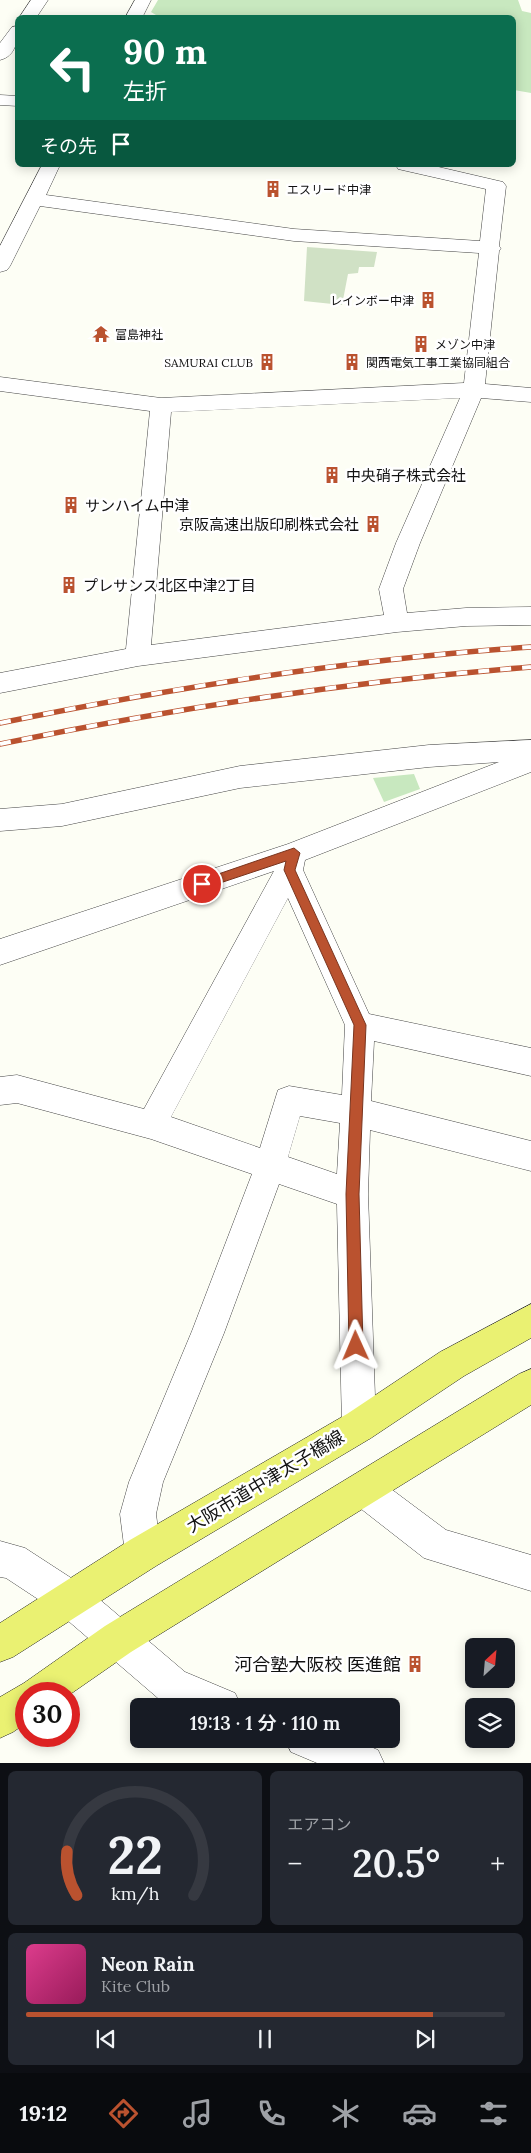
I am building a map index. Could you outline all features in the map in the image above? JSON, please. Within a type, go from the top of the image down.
[{"type":"main road","name":"大阪市道中津太子橋線","points":[[0,1644],[72,1600],[143,1553],[359,1426],[452,1364],[531,1320]]},
{"type":"main road","points":[[55,1682],[118,1639],[531,1386]]},
{"type":"main road","points":[[0,1720],[15,1710]]},
{"type":"street","points":[[29,15],[40,0]]},
{"type":"street","points":[[135,15],[143,0]]},
{"type":"street","points":[[0,55],[15,35]]},
{"type":"street","points":[[0,100],[15,102]]},
{"type":"street","points":[[1,262],[50,167]]},
{"type":"street","points":[[397,622],[391,589],[408,544],[474,390],[491,248],[496,186],[414,167]]},
{"type":"street","points":[[35,199],[294,235],[491,248]]},
{"type":"street","points":[[0,384],[161,405],[474,390],[531,395]]},
{"type":"street","points":[[138,656],[161,405]]},
{"type":"street","points":[[0,683],[138,656],[397,622],[466,617],[531,616]]},
{"type":"street","points":[[0,820],[62,815],[240,777],[429,756],[531,750]]},
{"type":"street","points":[[0,952],[292,862],[531,761]]},
{"type":"street","points":[[292,862],[360,1025],[352,1194],[359,1426]]},
{"type":"street","points":[[151,1125],[292,862]]},
{"type":"street","points":[[360,1025],[531,1062]]},
{"type":"street","points":[[0,1091],[17,1089],[151,1125],[352,1194]]},
{"type":"street","points":[[143,1553],[138,1514],[146,1482],[208,1333],[270,1167],[288,1100],[357,1112],[531,1156]]},
{"type":"street","points":[[363,1489],[437,1545],[531,1573]]},
{"type":"street","points":[[0,1559],[12,1561],[72,1600],[172,1686],[202,1698]]},
{"type":"street","points":[[327,1748],[365,1763]]},
{"type":"green space","points":[[158,0],[518,0],[522,11],[531,13],[531,93],[516,90],[516,15],[156,15],[151,12]]},
{"type":"green space","points":[[307,247],[377,252],[374,267],[359,267],[358,273],[348,274],[342,305],[304,301]]},
{"type":"green space","points":[[414,774],[420,789],[384,802],[373,778]]},
{"type":"railway","points":[[0,723],[198,686],[264,676],[397,659],[531,647]]},
{"type":"railway","points":[[0,744],[264,697],[397,680],[531,667]]},
{"type":"place","name":"エスリード中津","points":[[273,189]]},
{"type":"place","name":"レインボー中津","points":[[428,300]]},
{"type":"place","name":"富島神社","points":[[101,334]]},
{"type":"place","name":"メゾン中津","points":[[421,344]]},
{"type":"place","name":"SAMURAI CLUB","points":[[267,362]]},
{"type":"place","name":"関西電気工事工業協同組合","points":[[352,362]]},
{"type":"place","name":"中央硝子株式会社","points":[[332,475]]},
{"type":"place","name":"サンハイム中津","points":[[71,505]]},
{"type":"place","name":"京阪高速出版印刷株式会社","points":[[373,524]]},
{"type":"place","name":"プレサンス北区中津2丁目","points":[[69,585]]},
{"type":"place","name":"河合塾大阪校 医進館","points":[[415,1664]]},
{"type":"route","points":[[202,884],[294,853],[289,870],[360,1025],[352,1194],[356,1346]]}]
